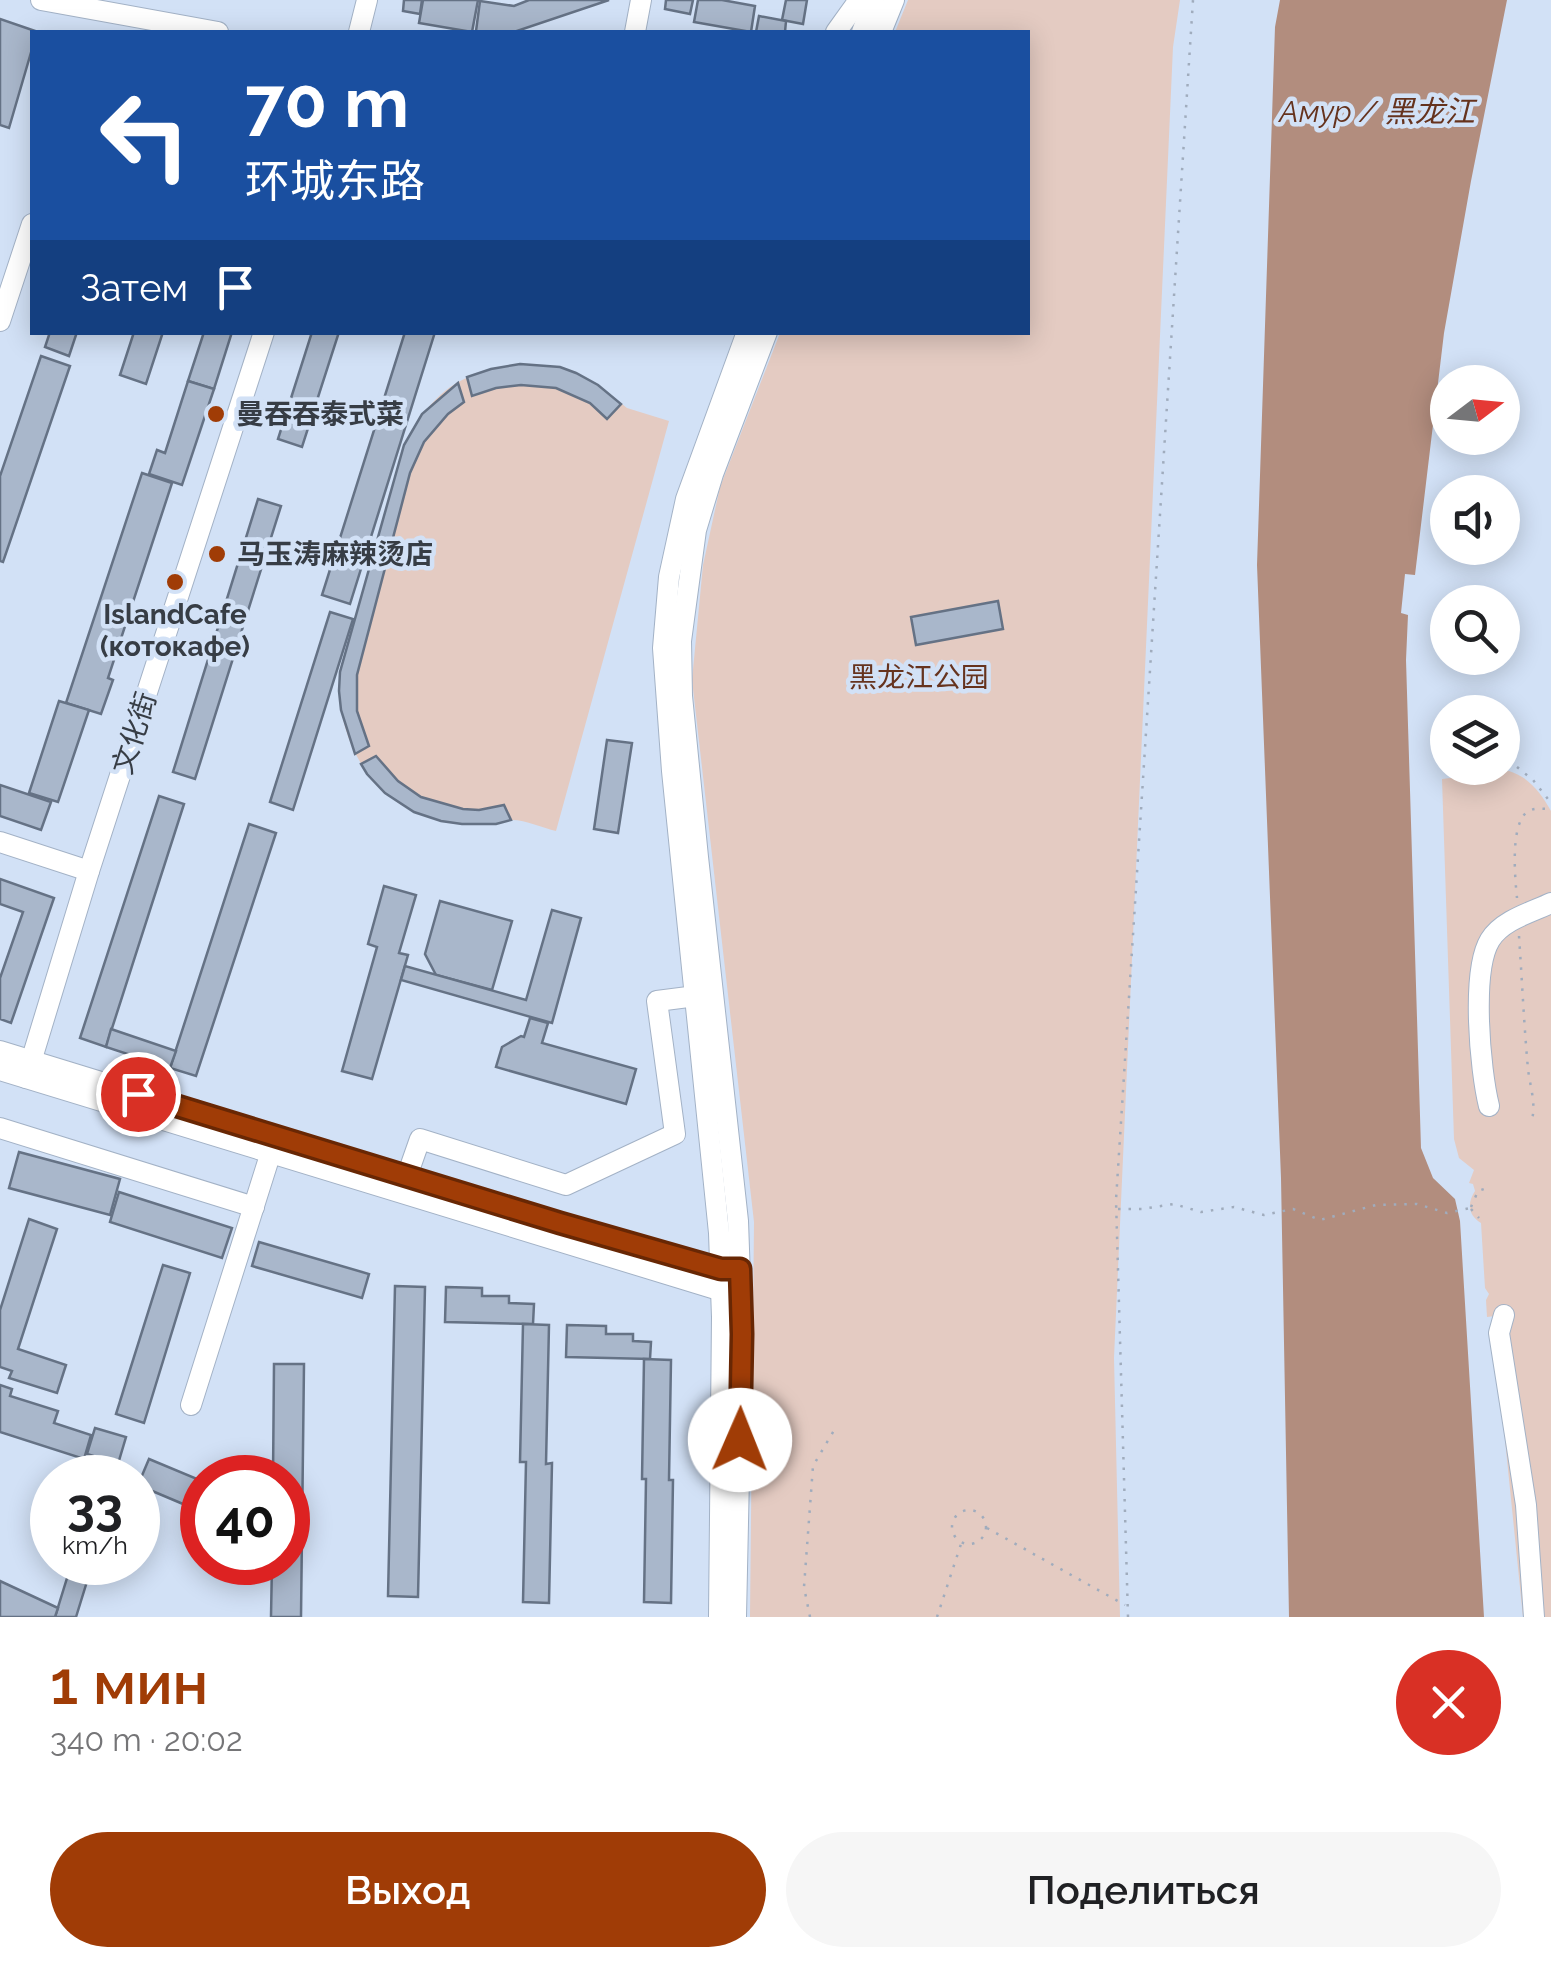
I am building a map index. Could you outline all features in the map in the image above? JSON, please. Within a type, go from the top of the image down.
[{"type":"street","points":[[40,0],[106,6],[209,30]]},
{"type":"street","points":[[360,30],[367,0]]},
{"type":"street","points":[[635,30],[641,0]]},
{"type":"street","points":[[838,30],[860,0]]},
{"type":"street","points":[[863,30],[874,0]]},
{"type":"street","points":[[883,30],[894,0]]},
{"type":"street","points":[[98,30],[106,6]]},
{"type":"street","points":[[0,321],[30,230]]},
{"type":"street","name":"文化街","points":[[29,1069],[263,335]]},
{"type":"street","points":[[719,1617],[730,1269],[718,1219],[663,648],[669,577],[686,499],[746,335]]},
{"type":"street","points":[[730,1269],[738,1221],[682,696],[681,641],[696,530],[766,335]]},
{"type":"street","points":[[0,842],[89,872]]},
{"type":"street","points":[[1489,1106],[1483,1083],[1479,1014],[1483,963],[1490,940],[1508,923],[1551,903]]},
{"type":"street","points":[[406,1176],[420,1139],[566,1186],[674,1134],[657,1001],[696,996]]},
{"type":"street","points":[[0,1051],[29,1069],[271,1152],[731,1292]]},
{"type":"street","points":[[0,1070],[29,1069],[730,1269]]},
{"type":"street","points":[[0,1128],[254,1207]]},
{"type":"street","points":[[191,1405],[271,1152]]},
{"type":"street","points":[[731,1292],[742,1334],[736,1617]]},
{"type":"street","points":[[1504,1315],[1499,1333],[1526,1505],[1534,1617]]},
{"type":"path","points":[[1128,1617],[1116,1209],[1192,0]]},
{"type":"path","points":[[1520,769],[1551,803]]},
{"type":"path","points":[[1531,1123],[1534,1103],[1521,995],[1515,877],[1518,827],[1528,812],[1551,810]]},
{"type":"path","points":[[1470,1208],[1476,1194],[1482,1189],[1489,1190]]},
{"type":"path","points":[[1116,1209],[1174,1204],[1201,1212],[1234,1207],[1264,1215],[1293,1209],[1320,1220],[1376,1205],[1417,1204],[1447,1214],[1470,1208]]},
{"type":"path","points":[[1470,1208],[1479,1218]]},
{"type":"path","points":[[810,1617],[804,1586],[813,1466],[836,1427]]},
{"type":"path","points":[[963,1511],[974,1511],[980,1513],[986,1528],[978,1542],[967,1544],[954,1535],[952,1524],[963,1511]]},
{"type":"path","points":[[986,1528],[1128,1606]]},
{"type":"path","points":[[937,1617],[962,1542]]},
{"type":"green space","name":"黑龙江公园","points":[[908,0],[1180,0],[1173,47],[1114,1358],[1120,1617],[750,1617],[754,1222],[692,680],[703,565],[720,487],[779,335],[1030,335],[1030,30],[896,30]]},
{"type":"green space","points":[[520,364],[560,367],[576,373],[627,408],[669,421],[556,831],[517,820],[476,825],[449,822],[418,814],[397,802],[378,786],[351,745],[340,697],[340,672],[404,445],[423,414],[450,387],[472,376]]},
{"type":"green space","points":[[1520,776],[1534,786],[1551,811],[1551,1617],[1523,1617],[1495,1316],[1487,1317],[1489,1294],[1485,1288],[1481,1223],[1470,1208],[1475,1191],[1469,1183],[1474,1170],[1459,1158],[1454,1139],[1442,785],[1520,785]]},
{"type":"water","name":"Амур / 黑龙江","points":[[1280,0],[1507,0],[1440,365],[1430,365],[1430,450],[1415,575],[1405,574],[1401,613],[1408,615],[1406,660],[1421,1148],[1433,1178],[1455,1199],[1460,1221],[1484,1617],[1289,1617],[1281,1178],[1257,565],[1275,27]]},
{"type":"building","points":[[404,0],[422,0],[420,14],[403,11]]},
{"type":"building","points":[[423,0],[478,0],[472,30],[419,23]]},
{"type":"building","points":[[529,0],[609,0],[520,30],[476,30],[480,1],[514,6]]},
{"type":"building","points":[[666,0],[693,0],[690,14],[665,9]]},
{"type":"building","points":[[698,0],[755,6],[751,30],[694,22]]},
{"type":"building","points":[[786,0],[807,0],[803,24],[782,20]]},
{"type":"building","points":[[759,16],[786,21],[785,30],[756,30]]},
{"type":"building","points":[[0,19],[32,30],[30,56],[9,128],[0,125]]},
{"type":"building","points":[[49,335],[76,335],[69,356],[45,347]]},
{"type":"building","points":[[133,335],[162,335],[146,384],[120,375]]},
{"type":"building","points":[[203,335],[231,335],[214,389],[188,381]]},
{"type":"building","points":[[311,335],[338,335],[302,447],[278,439]]},
{"type":"building","points":[[404,335],[434,335],[350,604],[322,595]]},
{"type":"building","points":[[41,356],[70,366],[3,562],[0,476]]},
{"type":"building","points":[[520,364],[560,367],[576,373],[621,404],[607,419],[590,403],[556,388],[521,385],[472,396],[467,377]]},
{"type":"building","points":[[188,381],[214,389],[182,485],[149,474],[157,450],[165,453]]},
{"type":"building","points":[[458,383],[464,402],[424,442],[410,473],[357,675],[357,711],[369,746],[355,754],[341,710],[340,672],[404,445],[422,414]]},
{"type":"building","points":[[142,473],[172,483],[108,678],[113,680],[101,714],[66,703]]},
{"type":"building","points":[[258,499],[281,506],[195,779],[173,772]]},
{"type":"building","points":[[998,601],[1003,629],[916,645],[911,617]]},
{"type":"building","points":[[330,612],[353,619],[293,810],[270,802]]},
{"type":"building","points":[[59,701],[89,710],[58,802],[29,793]]},
{"type":"building","points":[[607,740],[632,743],[618,833],[594,829]]},
{"type":"building","points":[[376,756],[398,781],[421,797],[463,809],[504,805],[511,820],[462,824],[414,812],[385,793],[367,774],[361,764]]},
{"type":"building","points":[[0,785],[51,802],[41,830],[0,816]]},
{"type":"building","points":[[159,796],[184,804],[106,1047],[80,1038]]},
{"type":"building","points":[[249,824],[276,833],[196,1076],[170,1068]]},
{"type":"building","points":[[0,879],[54,898],[11,1023],[0,1019],[0,978],[23,912],[0,904]]},
{"type":"building","points":[[384,886],[416,895],[399,953],[408,955],[372,1079],[342,1071],[377,947],[368,944]]},
{"type":"building","points":[[440,901],[512,921],[492,990],[436,975],[425,954]]},
{"type":"building","points":[[552,910],[581,918],[552,1023],[401,980],[405,966],[526,1000]]},
{"type":"building","points":[[530,1018],[548,1023],[542,1043],[636,1069],[626,1104],[496,1067],[502,1047],[524,1037]]},
{"type":"building","points":[[111,1029],[176,1051],[170,1068],[106,1047]]},
{"type":"building","points":[[19,1152],[120,1179],[110,1215],[9,1188]]},
{"type":"building","points":[[119,1192],[232,1228],[222,1258],[110,1222]]},
{"type":"building","points":[[29,1219],[57,1229],[18,1349],[66,1365],[57,1393],[9,1378],[12,1371],[0,1367],[0,1310]]},
{"type":"building","points":[[259,1242],[369,1274],[362,1298],[252,1266]]},
{"type":"building","points":[[163,1265],[190,1273],[144,1423],[116,1414]]},
{"type":"building","points":[[395,1286],[425,1287],[418,1597],[388,1596]]},
{"type":"building","points":[[446,1287],[482,1288],[482,1296],[509,1296],[509,1303],[534,1304],[533,1324],[445,1322]]},
{"type":"building","points":[[523,1324],[549,1325],[549,1603],[523,1602]]},
{"type":"building","points":[[567,1325],[606,1326],[606,1334],[633,1334],[633,1341],[651,1342],[650,1359],[566,1357]]},
{"type":"building","points":[[644,1359],[671,1360],[671,1603],[644,1602]]},
{"type":"building","points":[[274,1364],[304,1364],[303,1455],[273,1455]]},
{"type":"building","points":[[0,1385],[12,1389],[10,1396],[58,1411],[54,1423],[91,1435],[85,1455],[72,1455],[0,1432]]},
{"type":"building","points":[[95,1428],[126,1437],[121,1455],[87,1454]]},
{"type":"building","points":[[160,1464],[180,1472],[180,1503],[160,1494]]},
{"type":"building","points":[[0,1581],[58,1608],[55,1617],[0,1617]]},
{"type":"building","points":[[65,1585],[86,1585],[76,1617],[55,1617]]},
{"type":"building","points":[[272,1585],[301,1585],[301,1617],[271,1617]]},
{"type":"place","name":"曼吞吞泰式菜","points":[[216,414]]},
{"type":"place","name":"马玉涛麻辣烫店","points":[[217,554]]},
{"type":"place","name":"IslandCafe (котокафе)","points":[[175,582]]},
{"type":"route","points":[[138,1094],[560,1223],[721,1269],[740,1269],[740,1440]]}]
